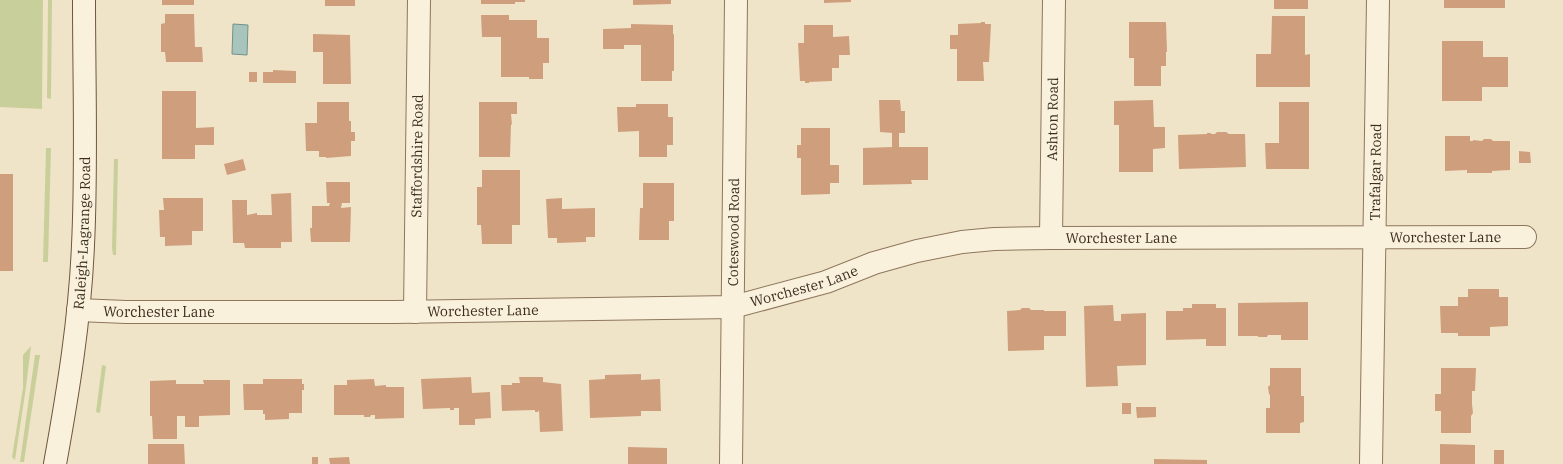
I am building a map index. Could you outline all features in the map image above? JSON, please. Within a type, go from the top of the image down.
[{"type":"street","name":"Raleigh-Lagrange Road","points":[[55,464],[64,418],[78,310],[83,246],[85,171],[84,0]]},
{"type":"street","name":"Staffordshire Road","points":[[415,312],[419,0]]},
{"type":"street","name":"Coteswood Road","points":[[731,464],[736,0]]},
{"type":"street","name":"Ashton Road","points":[[1051,238],[1054,0]]},
{"type":"street","name":"Trafalgar Road","points":[[1371,464],[1378,0]]},
{"type":"street","name":"Worchester Lane","points":[[78,310],[126,312],[415,312],[733,307],[826,282],[874,263],[917,251],[962,242],[1051,238],[1525,236]]},
{"type":"green space","points":[[0,0],[43,0],[42,109],[0,107]]},
{"type":"green space","points":[[48,0],[52,0],[51,99],[47,98]]},
{"type":"green space","points":[[46,148],[51,148],[48,262],[43,262]]},
{"type":"green space","points":[[114,159],[118,159],[116,255],[113,255],[112,248]]},
{"type":"green space","points":[[31,346],[15,460],[12,457],[23,388],[23,355]]},
{"type":"green space","points":[[35,355],[40,355],[24,462],[20,462]]},
{"type":"green space","points":[[102,365],[106,366],[100,413],[96,412]]},
{"type":"water","points":[[233,24],[248,25],[247,55],[232,54]]},
{"type":"building","points":[[162,0],[194,0],[194,5],[162,5]]},
{"type":"building","points":[[325,0],[355,0],[355,6],[325,6]]},
{"type":"building","points":[[481,0],[525,0],[525,2],[515,2],[515,4],[481,4]]},
{"type":"building","points":[[633,0],[671,0],[671,4],[633,5]]},
{"type":"building","points":[[824,0],[851,0],[851,2],[824,3]]},
{"type":"building","points":[[1274,0],[1308,0],[1308,9],[1274,9]]},
{"type":"building","points":[[1444,0],[1505,0],[1505,8],[1444,8]]},
{"type":"building","points":[[165,14],[194,14],[195,47],[202,47],[203,62],[166,62],[165,52],[161,52],[161,24],[165,23]]},
{"type":"building","points":[[481,15],[509,15],[509,20],[537,20],[537,38],[549,38],[549,63],[543,63],[543,79],[529,79],[529,77],[501,77],[501,37],[482,37]]},
{"type":"building","points":[[1272,16],[1305,16],[1305,55],[1310,54],[1310,87],[1256,87],[1256,54],[1271,54]]},
{"type":"building","points":[[981,22],[991,24],[989,62],[983,62],[984,81],[957,81],[957,49],[950,49],[950,35],[958,35],[958,24]]},
{"type":"building","points":[[1129,22],[1166,22],[1166,66],[1161,66],[1161,86],[1134,86],[1134,58],[1129,58]]},
{"type":"building","points":[[631,24],[673,25],[674,71],[672,71],[672,81],[641,81],[641,45],[624,45],[624,49],[603,49],[603,29],[631,28]]},
{"type":"building","points":[[804,25],[833,25],[833,37],[849,36],[850,55],[839,55],[839,68],[832,68],[832,81],[805,83],[805,81],[800,81],[798,43],[804,43]]},
{"type":"building","points":[[313,34],[350,35],[351,84],[323,84],[323,52],[313,52]]},
{"type":"building","points":[[1442,41],[1483,41],[1483,57],[1508,57],[1508,87],[1482,87],[1482,101],[1442,101]]},
{"type":"building","points":[[273,70],[296,71],[296,83],[263,83],[263,72],[273,72]]},
{"type":"building","points":[[249,72],[257,72],[257,82],[249,82]]},
{"type":"building","points":[[162,91],[196,91],[196,128],[214,127],[214,145],[195,145],[195,159],[162,159]]},
{"type":"building","points":[[879,100],[900,100],[901,111],[905,111],[905,133],[899,133],[899,147],[928,147],[928,180],[911,180],[912,184],[863,185],[863,148],[892,147],[892,133],[880,132]]},
{"type":"building","points":[[1153,100],[1154,127],[1165,127],[1165,148],[1153,149],[1153,172],[1119,172],[1119,125],[1114,125],[1114,101]]},
{"type":"building","points":[[317,102],[349,102],[349,121],[351,121],[351,132],[355,132],[355,141],[351,141],[351,156],[326,158],[319,157],[319,151],[306,151],[305,123],[317,123]]},
{"type":"building","points":[[479,102],[517,102],[517,114],[511,114],[512,125],[511,124],[510,157],[479,157]]},
{"type":"building","points":[[1279,102],[1309,102],[1309,169],[1266,169],[1265,143],[1279,143]]},
{"type":"building","points":[[636,104],[668,104],[668,117],[673,117],[673,145],[667,145],[667,157],[639,157],[639,131],[618,132],[617,107],[636,107]]},
{"type":"building","points":[[801,128],[830,128],[830,165],[839,165],[839,183],[830,183],[830,194],[801,195],[801,158],[797,158],[797,145],[801,145]]},
{"type":"building","points":[[1217,132],[1245,134],[1246,167],[1179,169],[1178,135],[1207,133],[1215,134]]},
{"type":"building","points":[[1445,136],[1470,136],[1470,141],[1491,139],[1493,141],[1510,141],[1510,170],[1492,171],[1492,173],[1467,173],[1467,170],[1445,171]]},
{"type":"building","points":[[1519,151],[1530,152],[1531,163],[1519,163]]},
{"type":"building","points":[[243,159],[246,170],[227,175],[224,164]]},
{"type":"building","points":[[482,170],[520,170],[520,225],[512,225],[512,244],[482,244],[481,225],[477,225],[477,187],[482,187]]},
{"type":"building","points":[[0,174],[13,174],[13,271],[0,271]]},
{"type":"building","points":[[326,182],[350,182],[350,203],[342,203],[341,208],[351,207],[350,242],[311,242],[310,228],[312,228],[312,206],[329,206],[330,203],[327,203]]},
{"type":"building","points":[[643,183],[674,183],[674,221],[669,221],[669,240],[639,240],[640,208],[643,208]]},
{"type":"building","points":[[291,193],[292,242],[281,242],[281,248],[245,248],[244,243],[233,243],[232,200],[247,200],[247,215],[257,213],[257,215],[272,215],[271,194]]},
{"type":"building","points":[[163,198],[203,198],[203,231],[192,231],[192,245],[165,246],[165,237],[160,237],[159,210],[164,210]]},
{"type":"building","points":[[562,198],[562,209],[595,208],[595,237],[586,237],[586,242],[557,243],[557,238],[548,238],[546,199]]},
{"type":"building","points":[[1468,289],[1499,289],[1499,297],[1508,297],[1508,326],[1490,327],[1490,336],[1458,336],[1458,333],[1441,333],[1440,306],[1458,306],[1458,297],[1468,297]]},
{"type":"building","points":[[1308,302],[1308,340],[1281,340],[1281,335],[1268,335],[1267,337],[1238,336],[1238,303]]},
{"type":"building","points":[[1192,304],[1216,304],[1216,308],[1226,308],[1226,346],[1206,346],[1206,339],[1166,340],[1166,311],[1183,311],[1183,308],[1192,308]]},
{"type":"building","points":[[1113,305],[1114,321],[1121,321],[1121,314],[1146,313],[1146,365],[1117,366],[1118,386],[1086,387],[1084,306]]},
{"type":"building","points":[[1022,308],[1044,311],[1066,311],[1066,336],[1044,336],[1044,350],[1008,351],[1007,311],[1020,310]]},
{"type":"building","points":[[1270,368],[1301,368],[1301,396],[1304,396],[1304,422],[1300,423],[1300,433],[1266,433],[1266,408],[1270,408],[1270,395],[1268,387],[1270,385]]},
{"type":"building","points":[[1441,368],[1476,368],[1475,391],[1472,391],[1473,413],[1471,416],[1471,433],[1441,433],[1441,411],[1435,411],[1435,394],[1441,394]]},
{"type":"building","points":[[641,374],[641,380],[660,379],[661,411],[641,411],[641,416],[590,418],[589,380],[605,379],[605,375]]},
{"type":"building","points":[[471,377],[472,393],[490,392],[491,418],[475,419],[475,425],[459,425],[459,408],[454,408],[454,410],[450,410],[450,408],[423,409],[421,379]]},
{"type":"building","points":[[519,377],[543,377],[543,382],[561,384],[563,431],[540,432],[539,410],[538,412],[535,412],[535,410],[502,411],[501,385],[520,383]]},
{"type":"building","points":[[263,379],[302,379],[304,390],[302,390],[302,413],[289,413],[289,419],[265,420],[263,410],[244,410],[243,384],[263,384]]},
{"type":"building","points":[[374,379],[375,386],[386,385],[386,387],[404,387],[404,418],[375,419],[375,415],[364,417],[364,415],[334,415],[334,385],[347,385],[347,380]]},
{"type":"building","points":[[176,380],[176,384],[204,384],[203,380],[230,380],[230,415],[199,416],[199,427],[185,427],[185,416],[177,416],[177,439],[153,439],[152,416],[150,416],[150,381]]},
{"type":"building","points":[[1122,403],[1131,403],[1131,414],[1122,414]]},
{"type":"building","points":[[1136,407],[1156,407],[1156,417],[1137,418]]},
{"type":"building","points":[[148,444],[184,444],[185,464],[148,464]]},
{"type":"building","points":[[1440,444],[1475,445],[1475,464],[1440,464]]},
{"type":"building","points":[[628,447],[667,448],[667,464],[628,464]]},
{"type":"building","points":[[1494,450],[1504,450],[1504,464],[1494,464]]},
{"type":"building","points":[[312,457],[318,457],[318,464],[312,464]]},
{"type":"building","points":[[349,457],[350,464],[330,464],[329,458]]},
{"type":"building","points":[[1154,459],[1207,460],[1207,464],[1154,464]]}]
